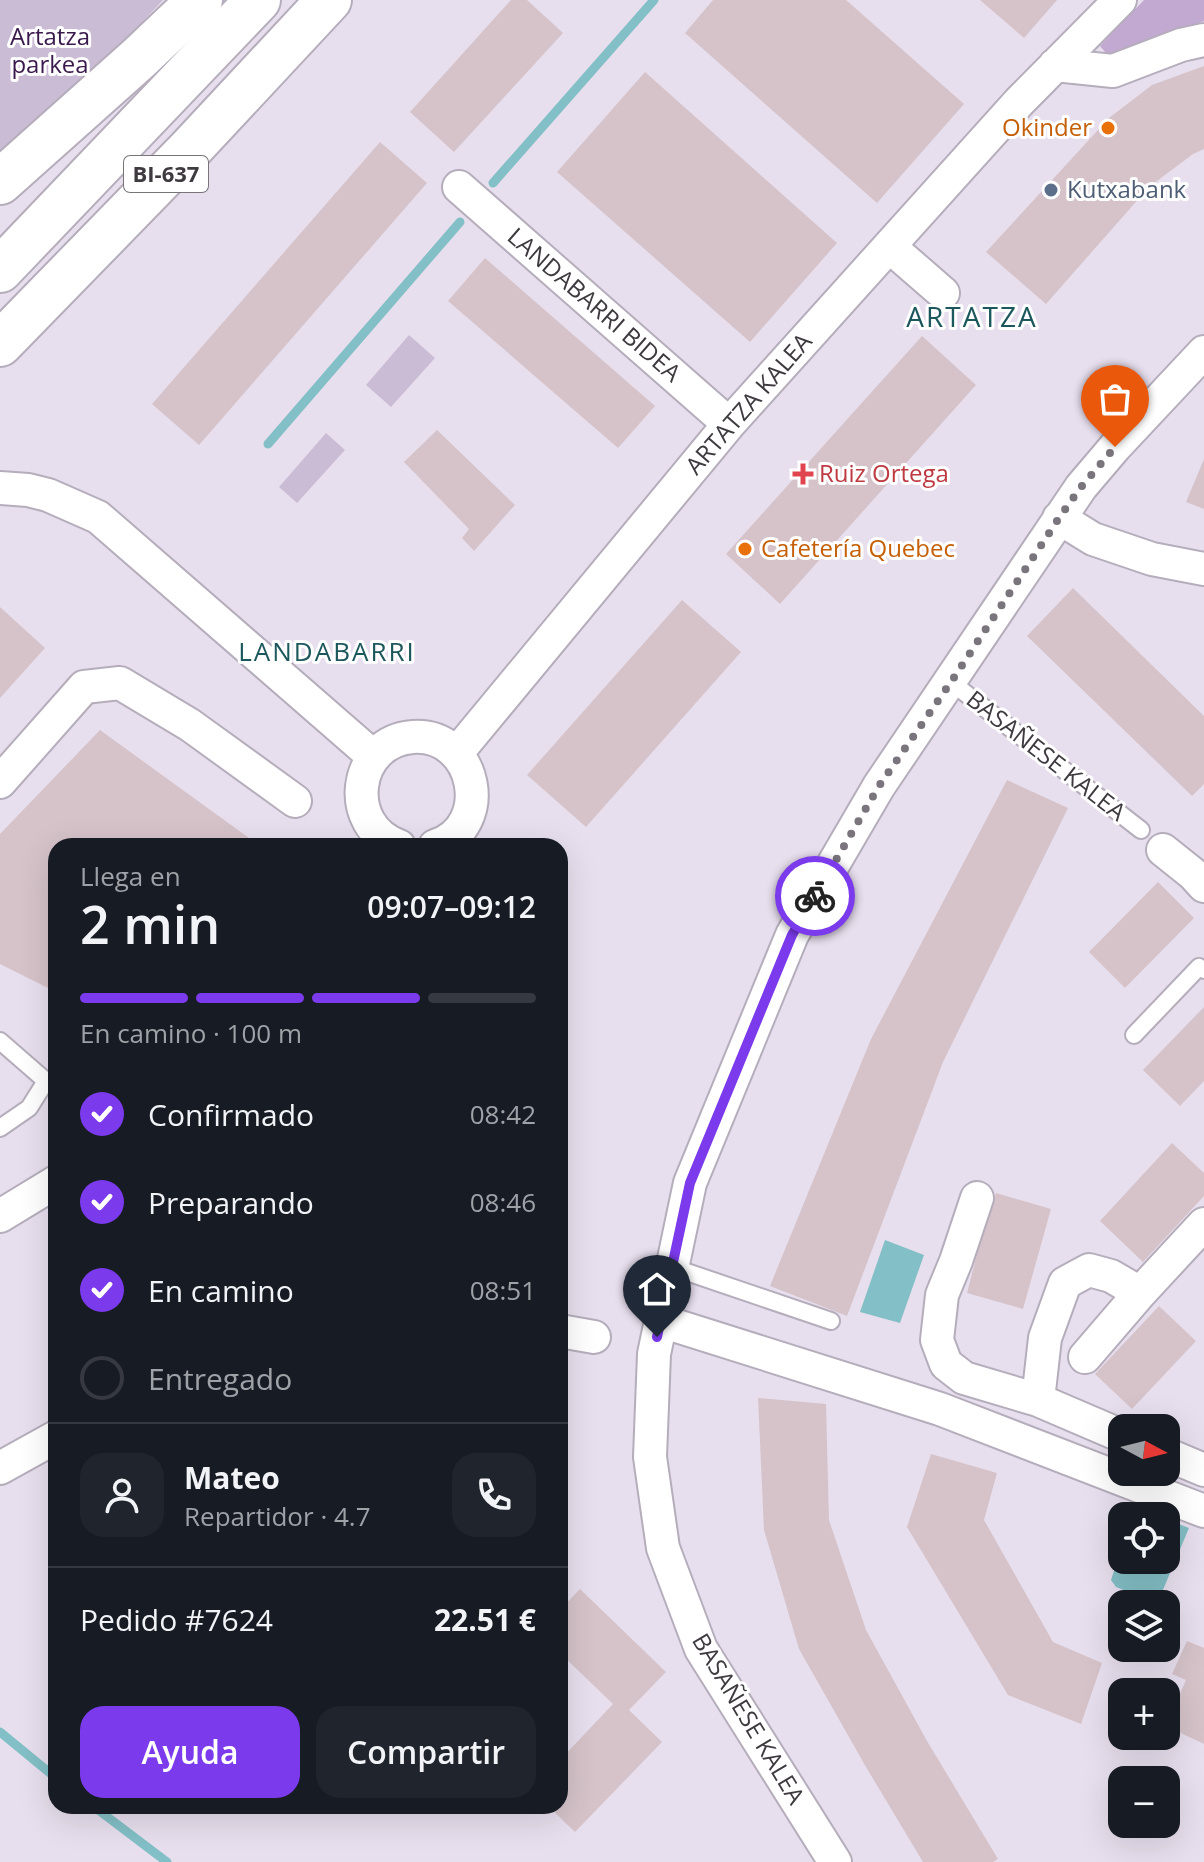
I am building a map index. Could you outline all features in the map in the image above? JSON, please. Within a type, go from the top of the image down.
[{"type":"main road","points":[[0,182],[200,0]]},
{"type":"main road","points":[[0,258],[96,137],[226,0]]},
{"type":"main road","name":"BI-637","points":[[0,270],[258,0]]},
{"type":"main road","name":"BI-637","points":[[0,344],[191,148],[329,0]]},
{"type":"street","name":"ARTATZA KALEA","points":[[456,754],[729,424],[1019,102],[1120,0]]},
{"type":"street","points":[[1055,65],[1113,71],[1181,45],[1204,40]]},
{"type":"street","name":"LANDABARRI BIDEA","points":[[459,187],[729,424]]},
{"type":"street","points":[[890,247],[943,293]]},
{"type":"street","name":"BASAÑESE KALEA","points":[[835,1862],[701,1649],[663,1548],[650,1457],[654,1354],[690,1183],[792,935],[879,786],[1081,487],[1204,352]]},
{"type":"street","points":[[0,488],[48,495],[98,517],[374,757]]},
{"type":"street","points":[[1059,518],[1093,539],[1152,559],[1204,569]]},
{"type":"street","points":[[0,782],[84,687],[120,683],[190,725],[295,801]]},
{"type":"street","points":[[383,838],[367,819],[361,803],[361,786],[366,770],[386,746],[415,737],[444,744],[467,768],[472,786],[471,804],[465,821],[449,838]]},
{"type":"street","points":[[1152,840],[1204,886]]},
{"type":"street","points":[[0,1216],[48,1187]]},
{"type":"street","points":[[977,1198],[942,1295],[937,1340],[946,1364],[964,1378],[1038,1400],[1108,1430]]},
{"type":"street","points":[[1085,1357],[1204,1224]]},
{"type":"street","points":[[1038,1400],[1045,1338],[1065,1283],[1089,1270],[1111,1276],[1140,1293]]},
{"type":"street","points":[[661,1321],[940,1409],[1204,1511]]},
{"type":"street","points":[[568,1332],[594,1337]]},
{"type":"street","points":[[0,1468],[48,1441]]},
{"type":"street","points":[[1180,1460],[1204,1470]]},
{"type":"lane","name":"BASAÑESE KALEA","points":[[951,682],[1152,840]]},
{"type":"lane","points":[[1134,1035],[1199,967],[1204,970]]},
{"type":"lane","points":[[0,1041],[46,1081],[29,1108],[0,1128]]},
{"type":"lane","points":[[672,1267],[831,1321]]},
{"type":"green space","name":"Artatza parkea","points":[[0,0],[163,0],[0,174]]},
{"type":"green space","points":[[409,335],[435,358],[391,407],[366,385]]},
{"type":"green space","points":[[326,433],[345,450],[297,503],[279,487]]},
{"type":"shaded area","points":[[1144,0],[1204,0],[1204,21],[1112,60],[1100,46]]},
{"type":"water","points":[[885,1240],[924,1255],[900,1323],[860,1312]]},
{"type":"water","points":[[1180,1524],[1189,1528],[1180,1549]]},
{"type":"water","points":[[1113,1574],[1170,1574],[1163,1590],[1124,1590],[1111,1580]]},
{"type":"building","points":[[511,0],[527,0],[563,33],[454,152],[410,112]]},
{"type":"building","points":[[713,0],[846,0],[964,104],[877,203],[685,33]]},
{"type":"building","points":[[980,0],[1057,0],[1024,38]]},
{"type":"building","points":[[1204,66],[1204,149],[1149,187],[1046,304],[986,252],[1109,118],[1152,85]]},
{"type":"building","points":[[645,72],[837,243],[750,342],[557,172]]},
{"type":"building","points":[[380,142],[427,183],[199,445],[152,404]]},
{"type":"building","points":[[485,258],[655,406],[618,448],[448,301]]},
{"type":"building","points":[[922,336],[976,385],[780,604],[726,554]]},
{"type":"building","points":[[437,430],[515,505],[474,551],[462,538],[469,529],[404,462]]},
{"type":"building","points":[[1204,459],[1204,509],[1186,502]]},
{"type":"building","points":[[1073,588],[1204,716],[1204,784],[1192,796],[1027,636]]},
{"type":"building","points":[[682,600],[741,652],[586,827],[527,775]]},
{"type":"building","points":[[0,607],[45,648],[0,698]]},
{"type":"building","points":[[100,730],[249,838],[48,838],[48,988],[0,964],[0,834]]},
{"type":"building","points":[[1007,780],[1068,808],[943,1062],[847,1316],[770,1286],[871,1039]]},
{"type":"building","points":[[1158,882],[1194,918],[1125,988],[1089,952]]},
{"type":"building","points":[[1204,1007],[1204,1081],[1180,1106],[1143,1070]]},
{"type":"building","points":[[1172,1143],[1204,1173],[1204,1196],[1143,1262],[1100,1221]]},
{"type":"building","points":[[996,1193],[1051,1209],[1023,1309],[967,1293]]},
{"type":"building","points":[[1159,1306],[1196,1341],[1132,1409],[1095,1374]]},
{"type":"building","points":[[758,1398],[826,1404],[829,1520],[866,1630],[927,1741],[998,1859],[993,1862],[923,1862],[799,1649],[764,1530]]},
{"type":"building","points":[[931,1454],[997,1473],[984,1520],[1053,1642],[1102,1663],[1081,1724],[1008,1695],[907,1527]]},
{"type":"building","points":[[580,1589],[666,1672],[629,1710],[662,1742],[575,1832],[556,1814],[568,1814],[568,1752],[613,1704],[568,1661],[568,1602]]},
{"type":"building","points":[[1187,1641],[1204,1648],[1204,1744],[1180,1733],[1180,1694],[1186,1680],[1172,1674]]},
{"type":"waterway","points":[[493,183],[654,0]]},
{"type":"waterway","points":[[268,444],[460,222]]},
{"type":"waterway","points":[[0,1732],[48,1771]]},
{"type":"waterway","points":[[104,1814],[167,1862]]},
{"type":"way so far","points":[[815,896],[879,786],[1059,518],[1115,447]]},
{"type":"place","name":"Okinder","points":[[1108,128]]},
{"type":"place","name":"Kutxabank","points":[[1051,190]]},
{"type":"place","name":"Ruiz Ortega","points":[[803,474]]},
{"type":"place","name":"Cafetería Quebec","points":[[745,549]]},
{"type":"district","name":"ARTATZA","points":[[972,317]]},
{"type":"district","name":"LANDABARRI","points":[[327,652]]},
{"type":"route","points":[[657,1337],[690,1183],[792,935],[815,896]]}]
